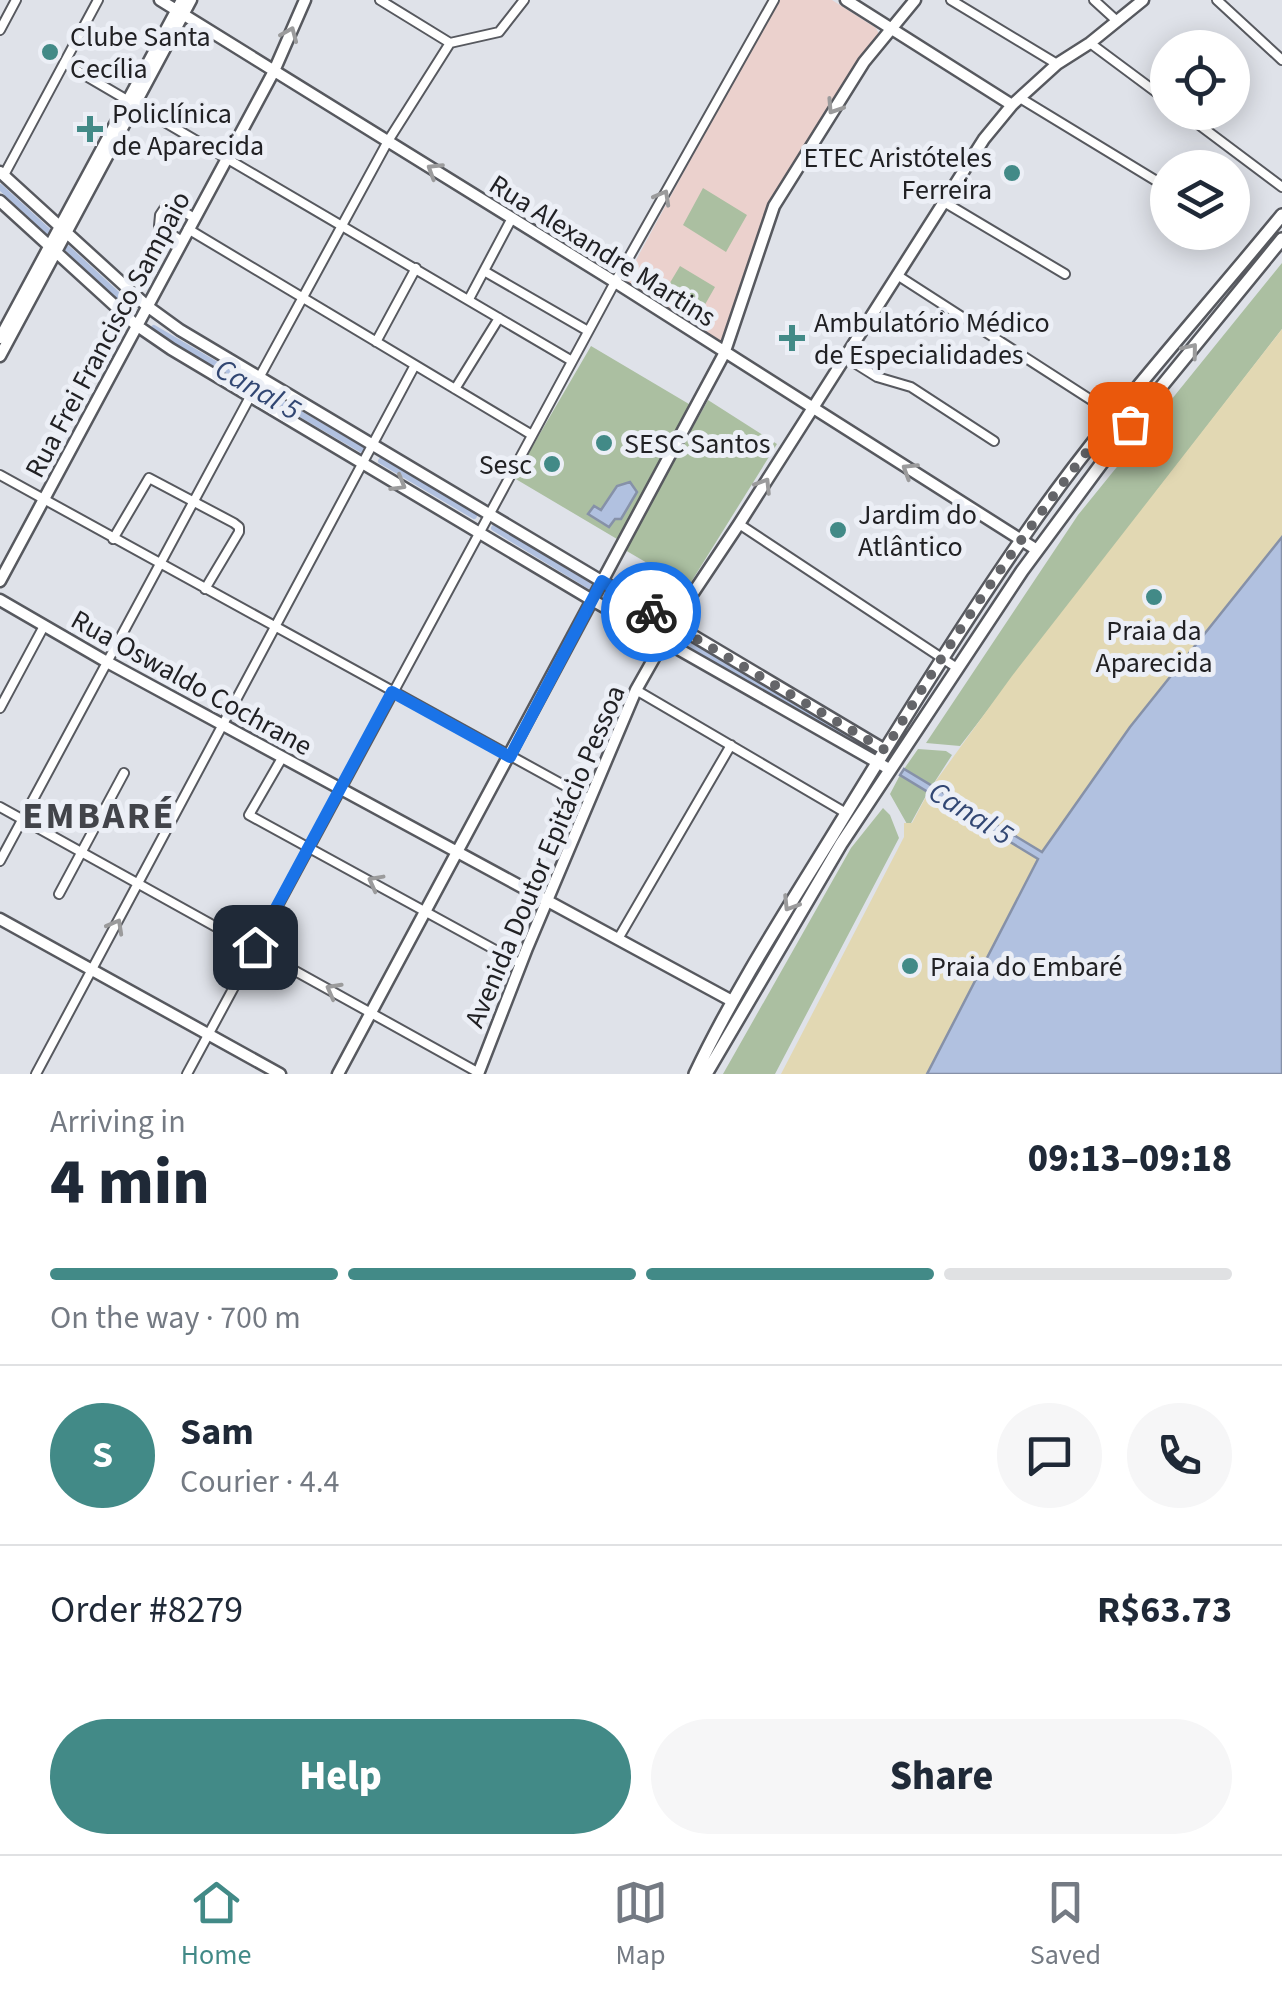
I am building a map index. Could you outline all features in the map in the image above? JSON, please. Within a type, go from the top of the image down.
[{"type":"main road","name":"Rua Alexandre Martins","points":[[160,0],[181,8],[274,71],[1037,550]]},
{"type":"main road","points":[[0,338],[64,229],[181,8],[191,0]]},
{"type":"main road","name":"Rua Frei Francisco Sampaio","points":[[0,582],[229,157],[274,71],[305,0]]},
{"type":"main road","points":[[846,0],[1016,101]]},
{"type":"main road","points":[[338,1074],[724,354],[774,206],[845,90],[915,0]]},
{"type":"main road","name":"Avenida Doutor Epitácio Pessoa","points":[[478,1074],[636,690],[670,629],[980,144],[1016,101],[1056,64],[1090,43],[1143,0]]},
{"type":"main road","points":[[2,174],[146,308],[625,595],[670,629],[884,761]]},
{"type":"main road","points":[[0,200],[137,325],[616,612],[670,629]]},
{"type":"main road","points":[[706,1074],[841,844],[942,658],[1022,540],[1116,415],[1282,215]]},
{"type":"main road","points":[[696,1074],[732,1001],[846,814],[957,668],[1130,424],[1282,239]]},
{"type":"main road","points":[[0,356],[52,249]]},
{"type":"main road","name":"Rua Oswaldo Cochrane","points":[[0,600],[282,758],[732,1001]]},
{"type":"main road","points":[[616,612],[646,651],[655,656]]},
{"type":"main road","points":[[0,920],[280,1074]]},
{"type":"street","points":[[0,30],[16,0]]},
{"type":"street","points":[[2,174],[98,0]]},
{"type":"street","points":[[380,0],[450,42],[499,32],[524,0]]},
{"type":"street","points":[[187,1074],[614,282],[774,0]]},
{"type":"street","points":[[952,0],[1056,64]]},
{"type":"street","points":[[1094,0],[1118,21]]},
{"type":"street","points":[[1217,0],[1282,60]]},
{"type":"street","points":[[260,376],[388,142],[450,42]]},
{"type":"street","points":[[1090,43],[1150,88]]},
{"type":"street","points":[[64,63],[572,361]]},
{"type":"street","points":[[1016,101],[1150,178]]},
{"type":"street","points":[[1206,130],[1282,187]]},
{"type":"street","points":[[944,202],[1065,274]]},
{"type":"street","points":[[182,240],[160,226],[166,206],[172,206],[191,224],[302,299],[532,435]]},
{"type":"street","points":[[469,300],[512,218]]},
{"type":"street","points":[[376,342],[416,268]]},
{"type":"street","points":[[484,271],[588,331]]},
{"type":"street","points":[[897,275],[1130,424]]},
{"type":"street","points":[[454,389],[499,318]]},
{"type":"street","points":[[845,357],[877,378],[911,387],[994,440]]},
{"type":"street","points":[[36,1074],[415,365]]},
{"type":"street","points":[[0,861],[251,396]]},
{"type":"street","points":[[0,475],[589,799]]},
{"type":"street","points":[[113,540],[149,478],[196,502],[239,526],[204,589]]},
{"type":"street","points":[[739,524],[957,668]]},
{"type":"street","points":[[0,708],[44,626]]},
{"type":"street","points":[[636,690],[846,814]]},
{"type":"street","points":[[618,939],[732,745]]},
{"type":"street","points":[[282,758],[249,815],[522,964]]},
{"type":"street","points":[[60,894],[124,773]]},
{"type":"street","points":[[0,807],[478,1074]]},
{"type":"shaded area","points":[[777,0],[832,0],[876,28],[879,34],[835,98],[770,208],[723,346],[622,286]]},
{"type":"green space","points":[[703,188],[747,215],[726,252],[683,225]]},
{"type":"green space","points":[[1282,263],[1282,329],[960,746],[926,743],[1078,515]]},
{"type":"green space","points":[[680,266],[715,287],[703,308],[668,286]]},
{"type":"green space","name":"SESC Santos","points":[[591,346],[694,407],[617,539],[514,478]]},
{"type":"green space","points":[[708,400],[777,444],[688,587],[625,550]]},
{"type":"green space","points":[[918,749],[952,755],[932,786],[904,769]]},
{"type":"green space","points":[[900,775],[928,792],[907,824],[890,794]]},
{"type":"green space","points":[[883,808],[899,838],[775,1074],[723,1074],[851,848]]},
{"type":"sand","name":"Praia da Aparecida","points":[[1282,329],[1282,537],[1130,727],[1040,855],[927,1074],[781,1074],[904,837],[904,823],[912,823],[930,789],[1012,676]]},
{"type":"water","points":[[630,482],[637,492],[621,519],[615,519],[609,527],[588,514],[594,506],[601,510],[617,486]]},
{"type":"water","points":[[1282,537],[1282,1074],[927,1074],[1038,859],[900,775],[904,769],[1042,852],[1130,727]]},
{"type":"waterway","name":"Canal 5","points":[[0,187],[49,232]]},
{"type":"waterway","name":"Canal 5","points":[[67,248],[133,309]]},
{"type":"waterway","name":"Canal 5","points":[[154,328],[362,450]]},
{"type":"waterway","name":"Canal 5","points":[[381,461],[474,516]]},
{"type":"waterway","name":"Canal 5","points":[[494,528],[591,587]]},
{"type":"waterway","name":"Canal 5","points":[[604,594],[661,629]]},
{"type":"waterway","name":"Canal 5","points":[[677,638],[872,749]]},
{"type":"way so far","points":[[651,612],[885,750],[942,658],[1065,480],[1116,415],[1130,424]]},
{"type":"place","name":"Clube Santa Cecília","points":[[50,52]]},
{"type":"place","name":"Policlínica de Aparecida","points":[[90,129]]},
{"type":"place","name":"ETEC Aristóteles Ferreira","points":[[1012,173]]},
{"type":"place","name":"Ambulatório Médico de Especialidades","points":[[792,338]]},
{"type":"place","name":"SESC Santos","points":[[604,443]]},
{"type":"place","name":"Sesc","points":[[552,464]]},
{"type":"place","name":"Jardim do Atlântico","points":[[838,530]]},
{"type":"place","name":"Praia da Aparecida","points":[[1154,597]]},
{"type":"place","name":"Praia do Embaré","points":[[910,966]]},
{"type":"district","name":"EMBARÉ","points":[[99,815]]},
{"type":"route","points":[[255,947],[392,692],[510,757],[602,581],[651,612]]}]
